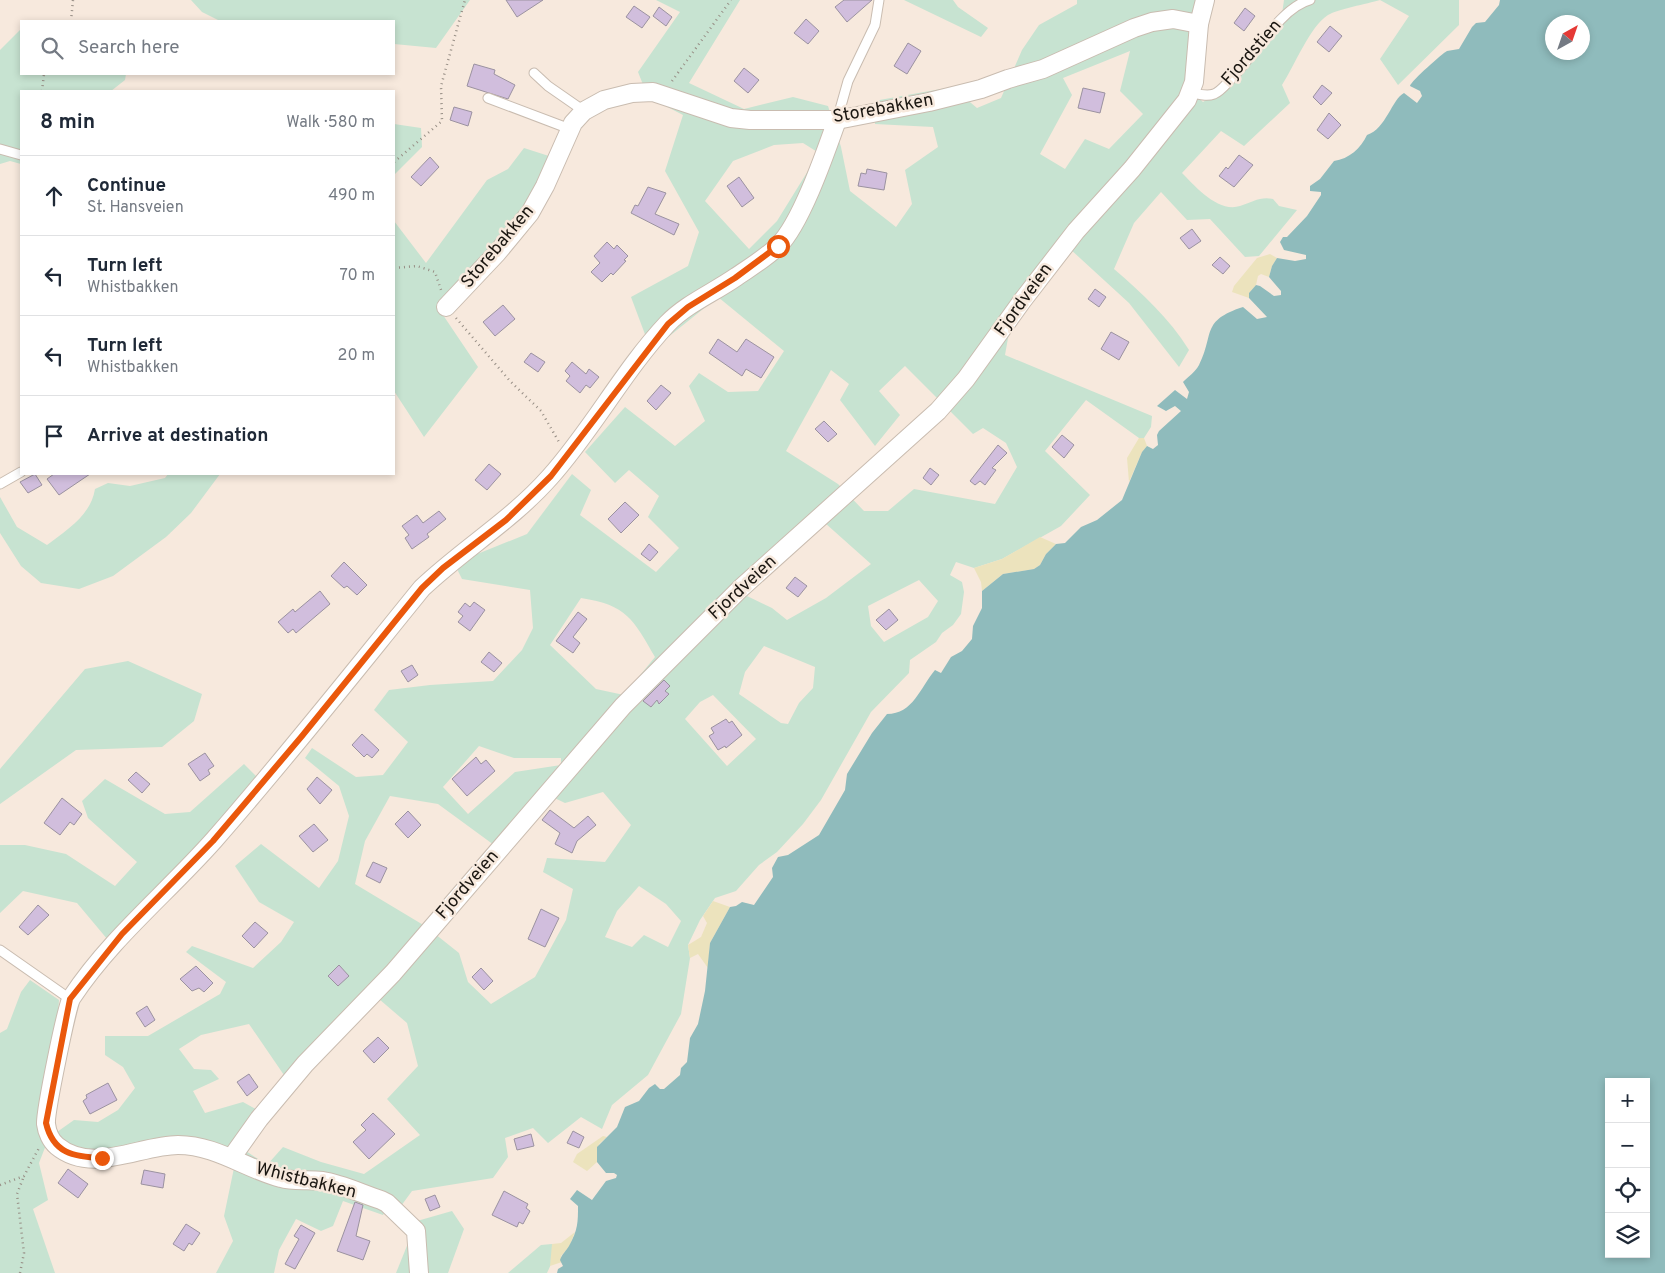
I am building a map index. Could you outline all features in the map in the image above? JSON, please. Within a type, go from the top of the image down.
[{"type":"street","name":"Fjordveien","points":[[232,1157],[259,1119],[305,1064],[393,973],[629,700],[740,589],[938,411],[966,379],[1022,300],[1076,231],[1132,169],[1187,100],[1191,92],[1198,24],[1205,0]]},
{"type":"street","name":"Storebakken","points":[[446,307],[497,253],[530,213],[545,186],[570,129],[584,111],[604,100],[632,93],[662,95],[730,118],[837,120],[929,102],[981,89],[1044,69],[1134,28],[1152,22],[1173,19],[1198,24]]},
{"type":"street","points":[[50,1136],[46,1123],[47,1111],[70,999],[122,934],[213,841],[302,736],[422,588],[443,568],[531,498],[570,453],[616,389],[668,324],[688,307],[735,278],[778,246],[792,227],[826,151],[837,120]]},
{"type":"street","name":"Whistbakken","points":[[50,1136],[58,1147],[89,1158],[102,1158],[181,1145],[205,1149],[232,1157],[241,1164],[281,1178],[323,1181],[387,1203],[416,1231],[419,1273]]},
{"type":"lane","points":[[837,120],[848,81],[875,25],[880,8],[879,0]]},
{"type":"lane","name":"Fjordstien","points":[[1191,92],[1208,95],[1219,91],[1250,59],[1289,11],[1302,2],[1310,0]]},
{"type":"lane","points":[[534,73],[548,86],[584,111]]},
{"type":"lane","points":[[488,98],[570,129]]},
{"type":"lane","points":[[0,149],[20,155]]},
{"type":"lane","points":[[0,484],[20,473]]},
{"type":"lane","points":[[0,950],[70,999]]},
{"type":"path","points":[[70,20],[73,0]]},
{"type":"path","points":[[395,161],[442,121],[441,86],[465,0]]},
{"type":"path","points":[[662,95],[731,0]]},
{"type":"path","points":[[42,90],[44,75]]},
{"type":"path","points":[[395,268],[416,266],[436,272],[446,307],[510,381],[541,411],[562,447],[570,453]]},
{"type":"path","points":[[20,1273],[24,1253],[17,1194],[36,1151],[50,1136]]},
{"type":"path","points":[[0,1185],[24,1176]]},
{"type":"green space","points":[[191,0],[470,0],[436,48],[395,44],[395,20],[218,20],[202,12]]},
{"type":"green space","points":[[656,0],[740,0],[689,83],[744,109],[793,97],[828,106],[841,147],[850,191],[896,227],[912,204],[905,170],[938,147],[933,127],[875,124],[874,101],[952,87],[977,108],[1001,98],[1022,50],[1039,25],[1077,4],[1077,0],[1200,0],[1189,27],[1187,87],[1203,102],[1232,83],[1282,14],[1284,0],[1380,0],[1339,11],[1321,20],[1309,37],[1282,85],[1290,103],[1244,146],[1221,131],[1182,173],[1193,185],[1223,206],[1240,206],[1256,200],[1269,198],[1273,199],[1279,206],[1297,210],[1259,256],[1245,257],[1210,219],[1187,220],[1161,192],[1134,223],[1114,269],[1155,307],[1173,327],[1189,350],[1179,367],[1129,303],[1069,248],[1010,327],[1005,355],[1152,416],[1151,427],[1144,438],[1139,438],[1086,400],[1045,451],[1090,495],[1061,526],[1002,559],[974,568],[956,562],[950,575],[962,582],[964,592],[961,614],[953,625],[942,633],[936,642],[910,660],[909,673],[871,712],[821,800],[803,824],[777,852],[759,865],[736,891],[715,898],[700,920],[688,945],[690,958],[681,1014],[648,1075],[612,1105],[602,1129],[581,1117],[548,1143],[533,1128],[505,1138],[508,1157],[493,1178],[412,1191],[401,1206],[391,1202],[383,1215],[343,1201],[333,1226],[321,1231],[296,1219],[279,1250],[274,1273],[216,1273],[233,1241],[224,1216],[234,1168],[226,1147],[76,1152],[46,1145],[39,1163],[48,1200],[33,1209],[55,1273],[0,1273],[0,1033],[7,1029],[21,992],[30,980],[59,1000],[56,1039],[41,1116],[57,1132],[74,1120],[98,1122],[118,1110],[135,1088],[123,1067],[105,1055],[105,1036],[148,1036],[220,994],[226,982],[186,952],[192,946],[253,968],[281,942],[294,922],[259,902],[235,866],[261,844],[319,888],[338,861],[349,816],[339,786],[305,758],[312,748],[356,777],[383,775],[408,742],[374,710],[389,690],[493,681],[522,650],[533,628],[530,590],[462,579],[458,571],[460,561],[527,534],[572,474],[591,490],[580,515],[656,572],[679,548],[648,517],[659,496],[629,470],[615,483],[585,452],[625,407],[675,446],[705,421],[689,386],[699,373],[728,392],[758,391],[784,351],[718,297],[667,338],[646,337],[631,297],[688,266],[699,232],[665,171],[683,115],[648,97],[638,72],[680,12]],"holes":[[[1130,51],[1120,91],[1143,114],[1109,149],[1085,139],[1065,169],[1040,154],[1072,95],[1063,78]],[[803,143],[819,153],[777,221],[749,249],[705,201],[733,161],[774,145]],[[905,366],[973,434],[983,428],[1006,443],[1017,467],[995,504],[914,489],[888,511],[864,511],[838,484],[786,451],[831,370],[849,384],[840,400],[875,446],[900,415],[879,391]],[[825,523],[871,564],[826,598],[787,620],[772,608],[747,596]],[[919,580],[938,601],[928,617],[884,642],[871,626],[868,606]],[[581,598],[609,605],[627,616],[641,633],[655,657],[624,695],[596,689],[550,645]],[[764,646],[815,667],[813,688],[799,703],[788,724],[781,723],[739,694],[745,672]],[[713,695],[756,739],[727,766],[685,719],[700,702]],[[479,746],[514,758],[561,758],[561,765],[515,772],[468,814],[443,787]],[[542,792],[565,803],[603,792],[631,825],[605,862],[547,858],[543,872],[573,889],[566,920],[535,977],[491,1004],[468,982],[459,953],[425,926],[355,884],[365,841],[390,796],[438,804],[494,845]],[[639,886],[666,904],[681,921],[668,947],[644,935],[632,947],[605,937],[617,911]],[[379,999],[407,1023],[418,1066],[387,1099],[420,1135],[364,1174],[321,1162],[283,1147],[267,1165],[246,1151],[261,1112],[243,1102],[205,1113],[193,1091],[219,1079],[211,1070],[194,1069],[179,1049],[201,1035],[249,1024],[286,1078],[296,1087]]]},
{"type":"green space","points":[[904,0],[953,0],[958,7],[988,28],[981,37]]},
{"type":"green space","points":[[1380,0],[1459,0],[1459,25],[1398,85],[1380,59],[1409,16]]},
{"type":"green space","points":[[20,30],[20,75],[126,75],[125,80],[112,90],[20,90],[20,164],[10,161],[0,164],[0,50]]},
{"type":"green space","points":[[395,124],[421,128],[422,147],[395,174]]},
{"type":"green space","points":[[524,148],[552,157],[526,211],[443,315],[478,367],[424,437],[395,393],[395,222],[426,263],[487,180],[508,169]]},
{"type":"green space","points":[[167,475],[219,475],[191,513],[166,537],[113,576],[79,589],[41,583],[21,566],[0,533],[0,497],[17,527],[47,545],[70,528],[89,507],[95,489],[108,483],[130,486],[165,478]]},
{"type":"green space","points":[[128,661],[202,694],[194,721],[162,747],[76,750],[0,804],[0,769],[85,669]]},
{"type":"green space","points":[[244,764],[261,781],[108,940],[77,903],[23,891],[0,913],[0,845],[25,845],[66,854],[115,886],[137,862],[88,818],[82,801],[105,779],[165,814],[190,812]]},
{"type":"green space","points":[[452,1211],[464,1229],[448,1273],[396,1273],[417,1221]]},
{"type":"green space","points":[[552,1244],[552,1262],[547,1273],[508,1273],[541,1245]]},
{"type":"sand","points":[[1270,254],[1277,258],[1272,266],[1269,277],[1261,274],[1258,276],[1256,285],[1249,293],[1249,298],[1232,292],[1234,286],[1257,258]]},
{"type":"sand","points":[[1139,438],[1144,438],[1147,446],[1142,452],[1129,482],[1127,458]]},
{"type":"sand","points":[[1040,537],[1056,544],[1046,554],[1040,565],[1034,569],[1003,574],[982,591],[981,582],[974,568],[1002,559]]},
{"type":"sand","points":[[713,901],[730,907],[710,943],[708,968],[698,954],[690,958],[688,945],[701,937],[707,923],[703,916]]},
{"type":"sand","points":[[603,1136],[607,1137],[599,1144],[597,1162],[587,1171],[573,1162],[577,1154]]},
{"type":"sand","points":[[575,1232],[569,1247],[561,1256],[562,1262],[550,1266],[552,1244],[561,1243]]},
{"type":"water","points":[[1500,0],[1665,0],[1665,1273],[557,1273],[558,1269],[563,1266],[560,1260],[572,1240],[577,1226],[578,1206],[570,1199],[577,1190],[592,1200],[606,1181],[616,1178],[617,1175],[606,1173],[597,1162],[597,1147],[617,1127],[625,1107],[639,1101],[649,1088],[655,1084],[660,1089],[664,1089],[680,1075],[681,1068],[687,1062],[690,1038],[698,1024],[705,991],[710,943],[730,907],[742,902],[754,905],[773,877],[772,868],[778,857],[788,855],[819,835],[845,790],[847,774],[872,733],[887,714],[896,713],[910,705],[935,670],[941,673],[951,657],[962,651],[972,639],[973,626],[982,608],[982,591],[1003,574],[1034,569],[1040,565],[1046,554],[1056,544],[1065,543],[1081,527],[1097,520],[1122,500],[1142,452],[1147,446],[1153,449],[1158,445],[1157,435],[1159,431],[1181,411],[1175,406],[1166,411],[1157,406],[1175,390],[1187,399],[1189,392],[1183,382],[1199,365],[1214,323],[1229,312],[1243,307],[1257,319],[1267,317],[1249,298],[1249,293],[1256,285],[1274,296],[1281,295],[1281,291],[1269,277],[1272,266],[1277,258],[1295,261],[1306,259],[1306,255],[1284,250],[1280,242],[1283,237],[1287,237],[1307,216],[1321,195],[1321,192],[1310,191],[1310,186],[1320,179],[1334,161],[1349,155],[1358,148],[1367,135],[1379,127],[1400,96],[1404,93],[1417,103],[1422,96],[1420,91],[1410,86],[1412,83],[1444,53],[1459,49],[1476,23],[1485,22],[1499,5]]},
{"type":"building","points":[[506,0],[543,0],[517,17]]},
{"type":"building","points":[[844,0],[872,0],[847,22],[835,7]]},
{"type":"building","points":[[634,6],[650,17],[642,28],[626,17]]},
{"type":"building","points":[[659,7],[672,17],[666,26],[653,16]]},
{"type":"building","points":[[1245,8],[1255,16],[1244,31],[1234,23]]},
{"type":"building","points":[[806,19],[819,31],[808,44],[794,33]]},
{"type":"building","points":[[1330,26],[1342,36],[1329,52],[1317,42]]},
{"type":"building","points":[[908,43],[921,51],[907,74],[894,66]]},
{"type":"building","points":[[474,64],[495,70],[494,74],[515,85],[508,99],[467,86]]},
{"type":"building","points":[[744,68],[759,80],[748,93],[734,81]]},
{"type":"building","points":[[1322,85],[1332,93],[1321,105],[1313,97]]},
{"type":"building","points":[[1083,88],[1105,93],[1100,113],[1078,108]]},
{"type":"building","points":[[454,107],[472,112],[468,126],[450,120]]},
{"type":"building","points":[[1329,113],[1341,125],[1328,139],[1317,130]]},
{"type":"building","points":[[1239,155],[1253,165],[1234,187],[1219,176],[1226,167],[1228,169]]},
{"type":"building","points":[[430,157],[439,167],[421,186],[411,177]]},
{"type":"building","points":[[867,169],[887,173],[884,190],[858,186],[861,173],[866,174]]},
{"type":"building","points":[[739,177],[754,198],[742,207],[727,186]]},
{"type":"building","points":[[648,187],[666,193],[655,214],[679,224],[674,235],[631,213],[635,205],[638,206]]},
{"type":"building","points":[[1192,229],[1201,241],[1189,249],[1180,238]]},
{"type":"building","points":[[607,242],[614,249],[617,245],[628,256],[624,260],[626,261],[613,275],[611,273],[602,282],[591,272],[600,263],[594,256]]},
{"type":"building","points":[[1220,257],[1230,266],[1223,274],[1212,265]]},
{"type":"building","points":[[1095,289],[1106,297],[1099,307],[1088,299]]},
{"type":"building","points":[[503,305],[515,319],[495,336],[483,322]]},
{"type":"building","points":[[1111,332],[1129,342],[1119,360],[1101,349]]},
{"type":"building","points":[[718,339],[737,352],[746,339],[774,357],[761,378],[746,369],[742,376],[709,353]]},
{"type":"building","points":[[531,353],[545,362],[538,372],[524,362]]},
{"type":"building","points":[[572,362],[586,374],[589,369],[599,377],[590,388],[586,385],[580,393],[566,381],[570,376],[565,371]]},
{"type":"building","points":[[661,385],[671,393],[656,410],[647,401]]},
{"type":"building","points":[[824,421],[837,434],[828,442],[815,429]]},
{"type":"building","points":[[1062,435],[1074,445],[1064,458],[1052,447]]},
{"type":"building","points":[[998,445],[1007,453],[992,468],[996,470],[985,485],[980,481],[975,485],[970,481]]},
{"type":"building","points":[[489,464],[501,474],[487,490],[475,480]]},
{"type":"building","points":[[930,468],[939,475],[931,485],[923,478]]},
{"type":"building","points":[[36,475],[42,485],[28,493],[20,482]]},
{"type":"building","points":[[53,475],[89,475],[59,495],[47,479]]},
{"type":"building","points":[[625,502],[639,515],[621,533],[608,519]]},
{"type":"building","points":[[439,511],[446,519],[427,534],[429,537],[412,549],[405,538],[409,535],[402,526],[417,515],[423,523]]},
{"type":"building","points":[[649,544],[658,552],[650,561],[641,554]]},
{"type":"building","points":[[344,562],[367,585],[357,595],[347,586],[344,588],[331,576]]},
{"type":"building","points":[[795,577],[807,586],[798,597],[786,588]]},
{"type":"building","points":[[320,591],[330,604],[296,633],[293,629],[288,633],[278,622],[293,609],[295,612]]},
{"type":"building","points":[[474,602],[485,610],[470,631],[458,622],[463,616],[458,612],[465,603],[470,607]]},
{"type":"building","points":[[889,609],[898,620],[886,630],[876,620]]},
{"type":"building","points":[[578,612],[587,619],[573,637],[580,643],[573,653],[556,641]]},
{"type":"building","points":[[489,652],[502,663],[494,672],[481,662]]},
{"type":"building","points":[[412,665],[418,675],[408,682],[401,671]]},
{"type":"building","points":[[664,680],[670,686],[665,691],[669,694],[659,704],[657,700],[651,707],[643,701]]},
{"type":"building","points":[[726,719],[729,723],[732,721],[742,735],[726,748],[725,746],[718,750],[709,736],[714,733],[711,728]]},
{"type":"building","points":[[362,734],[379,750],[372,758],[367,754],[364,757],[352,745]]},
{"type":"building","points":[[205,753],[214,766],[208,770],[210,774],[200,781],[188,764]]},
{"type":"building","points":[[476,757],[481,764],[486,760],[495,771],[467,796],[452,779]]},
{"type":"building","points":[[136,772],[150,784],[142,793],[128,780]]},
{"type":"building","points":[[317,777],[332,790],[320,804],[307,789]]},
{"type":"building","points":[[62,798],[82,814],[74,825],[70,822],[60,835],[44,823]]},
{"type":"building","points":[[550,810],[574,828],[588,816],[596,825],[577,841],[572,853],[555,844],[560,833],[542,820]]},
{"type":"building","points":[[408,811],[421,825],[408,838],[395,824]]},
{"type":"building","points":[[314,824],[328,840],[313,852],[299,836]]},
{"type":"building","points":[[373,862],[387,868],[380,883],[366,876]]},
{"type":"building","points":[[38,905],[49,915],[28,935],[19,927]]},
{"type":"building","points":[[541,909],[559,918],[545,947],[528,939]]},
{"type":"building","points":[[255,922],[268,933],[254,948],[242,936]]},
{"type":"building","points":[[339,965],[349,976],[338,986],[328,976]]},
{"type":"building","points":[[196,966],[213,983],[204,992],[199,988],[192,991],[180,979]]},
{"type":"building","points":[[481,968],[493,981],[484,990],[472,977]]},
{"type":"building","points":[[147,1006],[155,1020],[145,1027],[136,1013]]},
{"type":"building","points":[[378,1037],[389,1048],[374,1063],[363,1051]]},
{"type":"building","points":[[249,1074],[258,1087],[247,1096],[237,1082]]},
{"type":"building","points":[[108,1083],[117,1100],[90,1114],[83,1101],[87,1098],[86,1095]]},
{"type":"building","points":[[373,1113],[395,1134],[369,1159],[353,1142],[366,1130],[361,1125]]},
{"type":"building","points":[[573,1131],[584,1137],[579,1148],[567,1143]]},
{"type":"building","points":[[531,1134],[534,1146],[517,1150],[514,1139]]},
{"type":"building","points":[[68,1169],[88,1184],[78,1198],[58,1183]]},
{"type":"building","points":[[144,1170],[165,1174],[163,1188],[141,1184]]},
{"type":"building","points":[[504,1191],[528,1204],[526,1208],[530,1211],[523,1224],[519,1222],[517,1227],[492,1215]]},
{"type":"building","points":[[435,1195],[440,1207],[430,1211],[425,1199]]},
{"type":"building","points":[[355,1202],[363,1205],[356,1236],[370,1241],[363,1260],[337,1251]]},
{"type":"building","points":[[186,1224],[200,1233],[192,1245],[189,1243],[184,1251],[173,1244]]},
{"type":"building","points":[[301,1225],[315,1233],[295,1269],[285,1264],[299,1239],[294,1236]]},
{"type":"route","points":[[102,1158],[77,1156],[66,1151],[52,1141],[48,1133],[46,1123],[47,1111],[70,999],[122,934],[213,841],[302,736],[422,588],[443,568],[506,520],[531,498],[551,476],[592,424],[616,389],[668,324],[688,307],[735,278],[778,246]]}]
